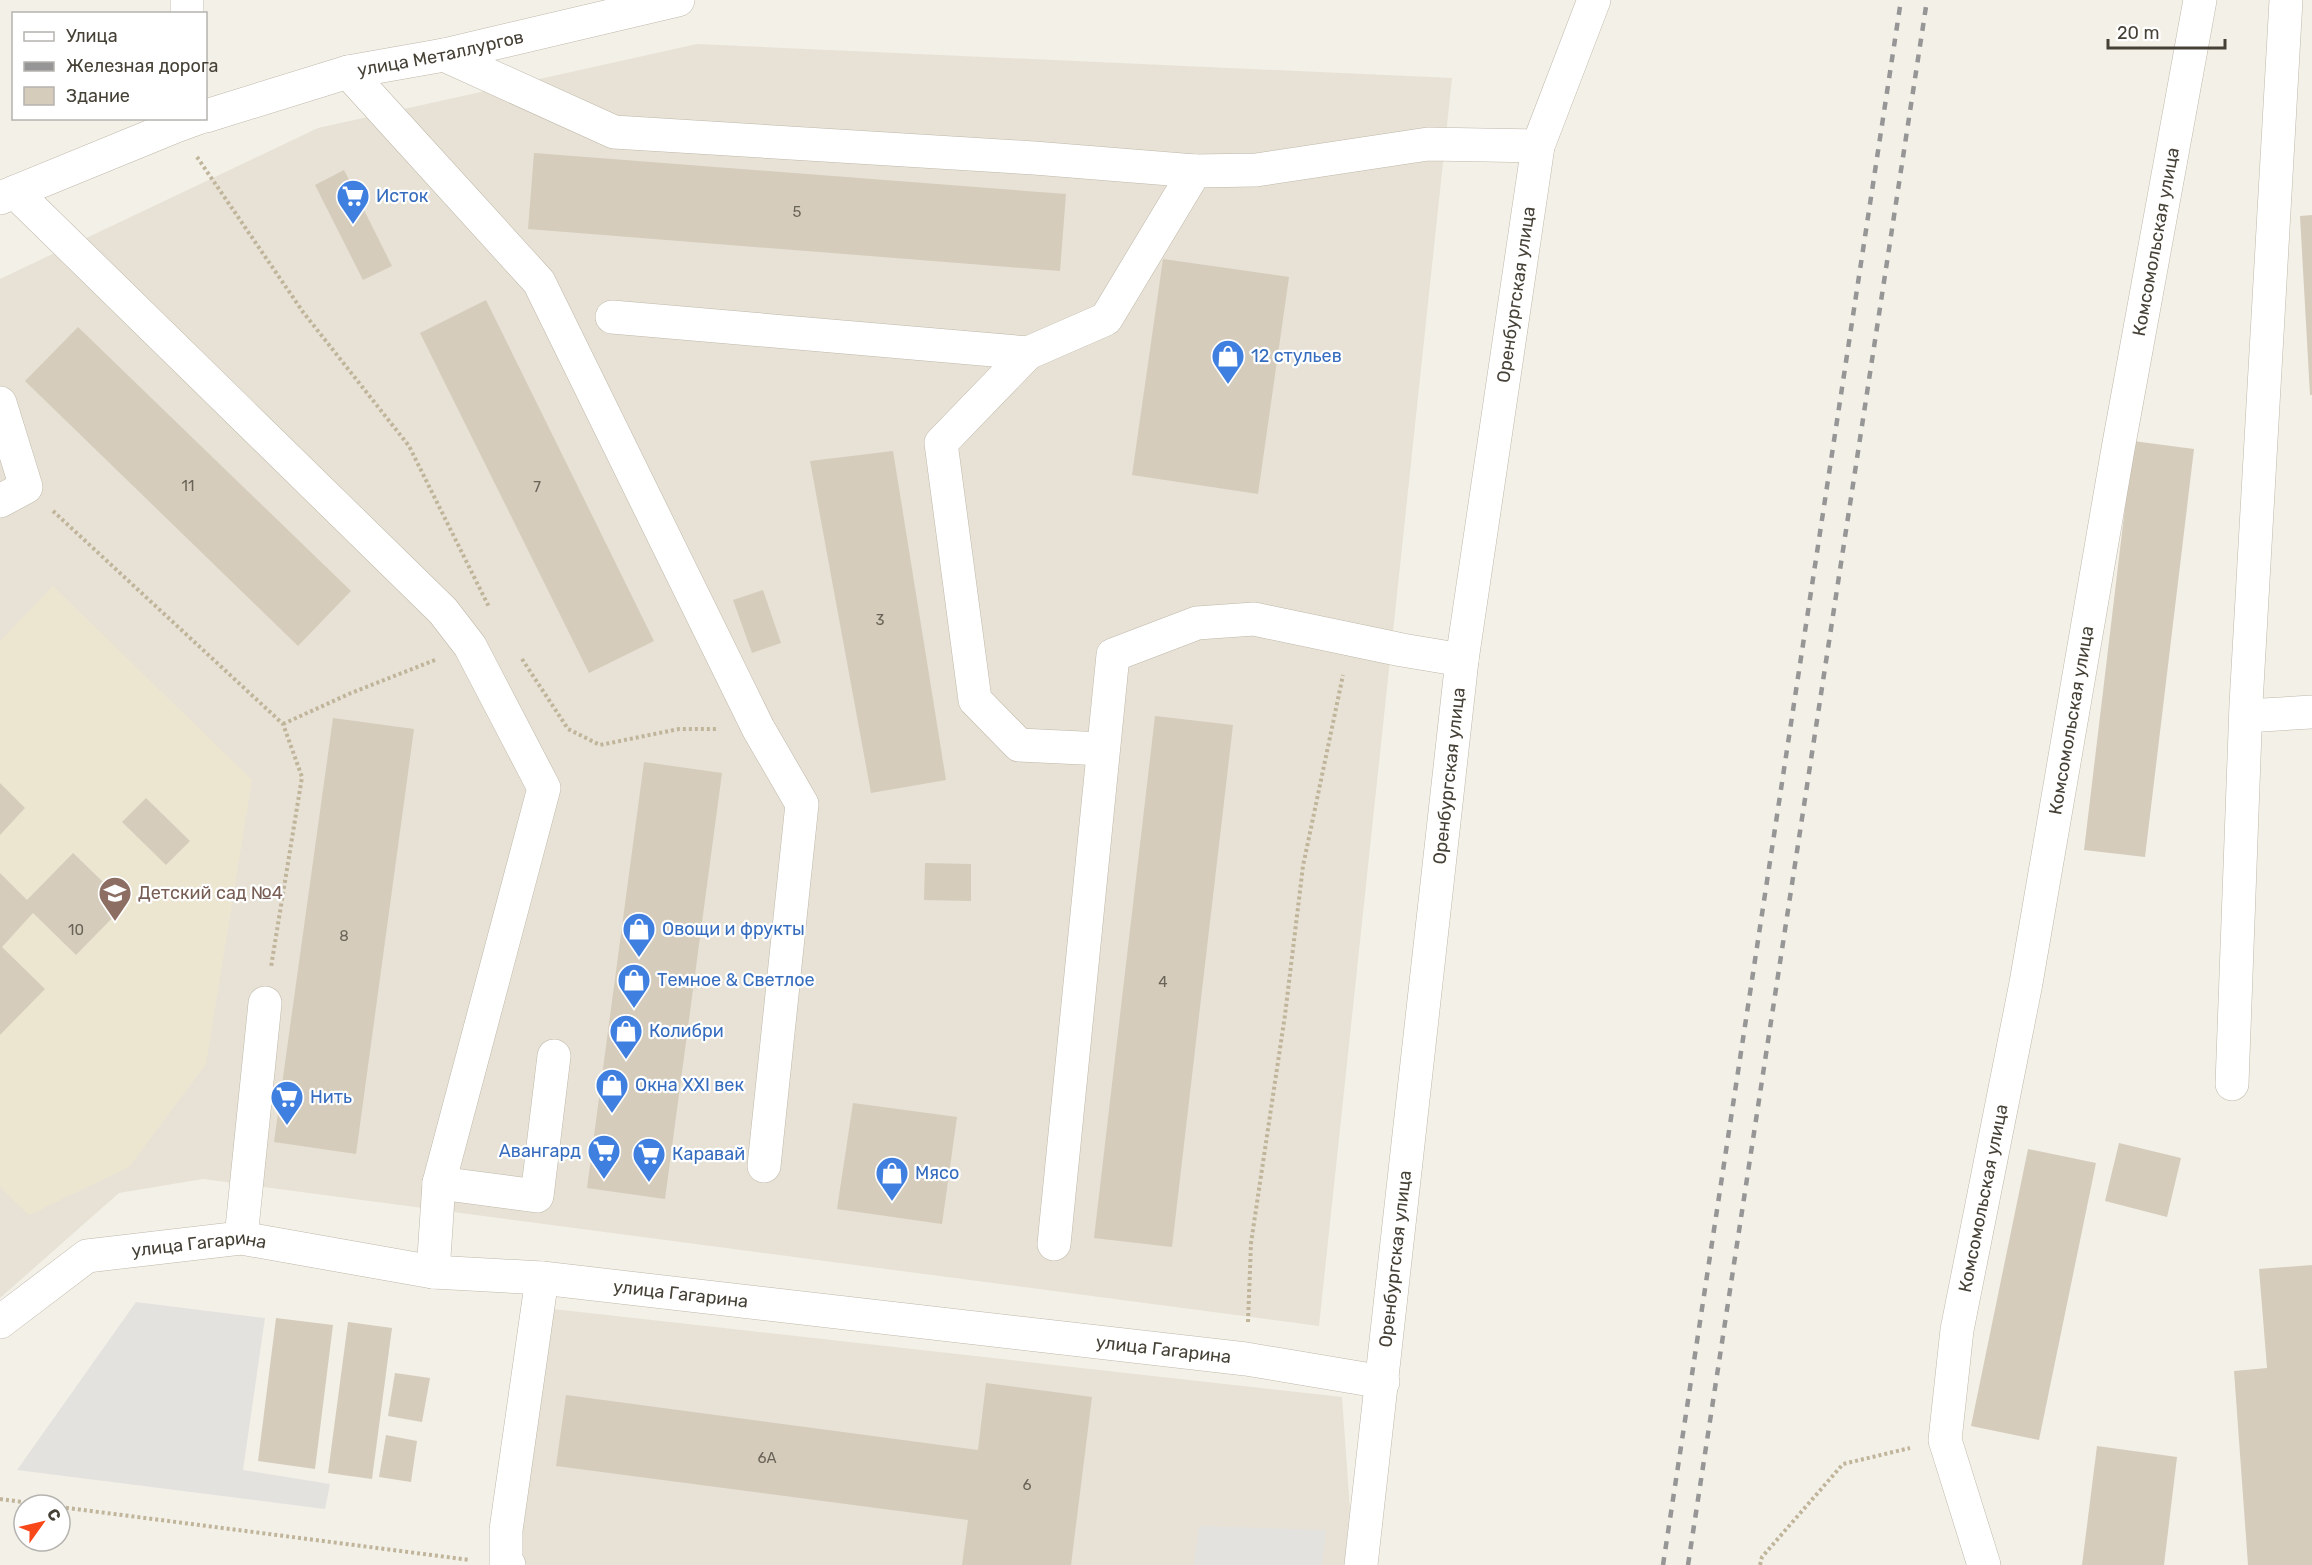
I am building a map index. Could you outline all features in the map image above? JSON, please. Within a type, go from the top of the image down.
[{"type":"street","name":"улица Металлургов","points":[[207,115],[348,72],[444,55],[678,0]]},
{"type":"street","name":"Оренбургская улица","points":[[1361,1565],[1462,660],[1538,146],[1593,0]]},
{"type":"street","name":"Комсомольская улица","points":[[1945,1440],[1957,1330],[2026,983],[2116,460],[2200,0]]},
{"type":"street","points":[[2232,1084],[2246,716],[2286,0]]},
{"type":"street","points":[[444,55],[614,132],[1034,158],[1195,171],[1256,170],[1428,144],[1538,146]]},
{"type":"street","points":[[348,72],[539,282],[758,728],[802,804],[764,1166]]},
{"type":"street","name":"улица Металлургов","points":[[7,195],[189,120]]},
{"type":"street","points":[[1103,748],[1018,745],[975,700],[941,443],[1028,353],[1106,319],[1195,171]]},
{"type":"street","points":[[7,195],[443,611],[470,646],[544,788],[439,1183],[433,1272]]},
{"type":"street","points":[[612,317],[1028,353]]},
{"type":"street","points":[[0,403],[13,494]]},
{"type":"street","points":[[1054,1244],[1113,655],[1197,623],[1254,619],[1462,660]]},
{"type":"street","points":[[2246,716],[2312,711]]},
{"type":"street","points":[[241,1238],[265,1003]]},
{"type":"street","points":[[439,1183],[537,1196],[554,1056]]},
{"type":"street","name":"улица Гагарина","points":[[0,1322],[87,1256],[241,1238],[433,1272],[542,1278],[1246,1359],[1383,1382]]},
{"type":"street","points":[[507,1565],[506,1530],[542,1278]]},
{"type":"street","points":[[1945,1440],[1984,1565]]},
{"type":"path","points":[[189,120],[303,312],[409,446],[497,624],[470,646],[351,693],[283,724]]},
{"type":"path","points":[[13,494],[283,724],[302,777],[265,1003]]},
{"type":"path","points":[[1246,1359],[1251,1243],[1285,1015],[1303,866],[1351,639]]},
{"type":"path","points":[[517,652],[568,729],[600,745],[679,729],[758,728]]},
{"type":"path","points":[[1760,1565],[1761,1557],[1843,1464],[1945,1440]]},
{"type":"path","points":[[72,1509],[507,1565]]},
{"type":"shaded area","points":[[697,44],[1452,78],[1319,1326],[203,1179],[119,1193],[0,1298],[0,279],[318,128]]},
{"type":"shaded area","name":"Детский сад №4","points":[[53,586],[252,780],[206,1064],[129,1167],[29,1215],[0,1187],[0,641]]},
{"type":"shaded area","points":[[136,1302],[265,1318],[243,1470],[330,1484],[325,1509],[17,1470]]},
{"type":"shaded area","points":[[553,1309],[1342,1397],[1350,1510],[1344,1565],[513,1565]]},
{"type":"shaded area","points":[[1199,1526],[1326,1530],[1322,1565],[1194,1565]]},
{"type":"building","points":[[534,153],[1066,194],[1060,271],[528,229]]},
{"type":"building","name":"Исток","points":[[344,170],[392,266],[363,280],[315,185]]},
{"type":"building","points":[[2312,215],[2312,395],[2310,395],[2300,216]]},
{"type":"building","points":[[1163,259],[1289,277],[1258,494],[1132,475]]},
{"type":"building","points":[[486,300],[654,641],[589,673],[420,333]]},
{"type":"building","points":[[78,327],[351,591],[298,646],[25,381]]},
{"type":"building","points":[[2133,441],[2194,449],[2145,857],[2084,850]]},
{"type":"building","points":[[893,451],[946,780],[871,793],[810,461]]},
{"type":"building","points":[[763,590],[781,643],[752,653],[733,600]]},
{"type":"building","points":[[1155,716],[1233,725],[1172,1247],[1094,1238]]},
{"type":"building","points":[[333,718],[414,729],[356,1154],[274,1142]]},
{"type":"building","points":[[644,762],[722,773],[665,1199],[587,1188]]},
{"type":"building","points":[[0,783],[25,808],[0,835]]},
{"type":"building","points":[[146,798],[190,841],[166,865],[122,822]]},
{"type":"building","points":[[73,853],[126,904],[76,955],[33,913],[2,947],[45,989],[0,1035],[0,873],[27,900]]},
{"type":"building","points":[[925,863],[971,864],[971,901],[924,900]]},
{"type":"building","points":[[853,1103],[957,1117],[942,1224],[837,1209]]},
{"type":"building","points":[[2119,1143],[2181,1158],[2167,1217],[2105,1201]]},
{"type":"building","points":[[2028,1149],[2096,1163],[2039,1440],[1971,1426]]},
{"type":"building","points":[[2312,1265],[2312,1565],[2248,1565],[2234,1371],[2267,1368],[2259,1269]]},
{"type":"building","points":[[276,1318],[333,1325],[315,1469],[258,1461]]},
{"type":"building","points":[[348,1322],[392,1328],[372,1479],[328,1473]]},
{"type":"building","points":[[395,1373],[430,1378],[422,1422],[388,1416]]},
{"type":"building","points":[[986,1383],[1092,1397],[1071,1565],[962,1565],[968,1520],[556,1466],[566,1395],[978,1450]]},
{"type":"building","points":[[386,1435],[417,1441],[411,1482],[379,1477]]},
{"type":"building","points":[[2097,1446],[2177,1457],[2164,1565],[2082,1565]]},
{"type":"railway","points":[[1663,1565],[1901,0]]},
{"type":"railway","points":[[1688,1565],[1927,0]]},
{"type":"place","name":"Исток","points":[[353,225]]},
{"type":"place","name":"12 стульев","points":[[1228,385]]},
{"type":"place","name":"Детский сад №4","points":[[115,922]]},
{"type":"place","name":"Овощи и фрукты","points":[[639,958]]},
{"type":"place","name":"Темное & Светлое","points":[[634,1009]]},
{"type":"place","name":"Колибри","points":[[626,1060]]},
{"type":"place","name":"Окна XXI век","points":[[612,1114]]},
{"type":"place","name":"Нить","points":[[287,1126]]},
{"type":"place","name":"Авангард","points":[[604,1180]]},
{"type":"place","name":"Каравай","points":[[649,1183]]},
{"type":"place","name":"Мясо","points":[[892,1202]]}]
